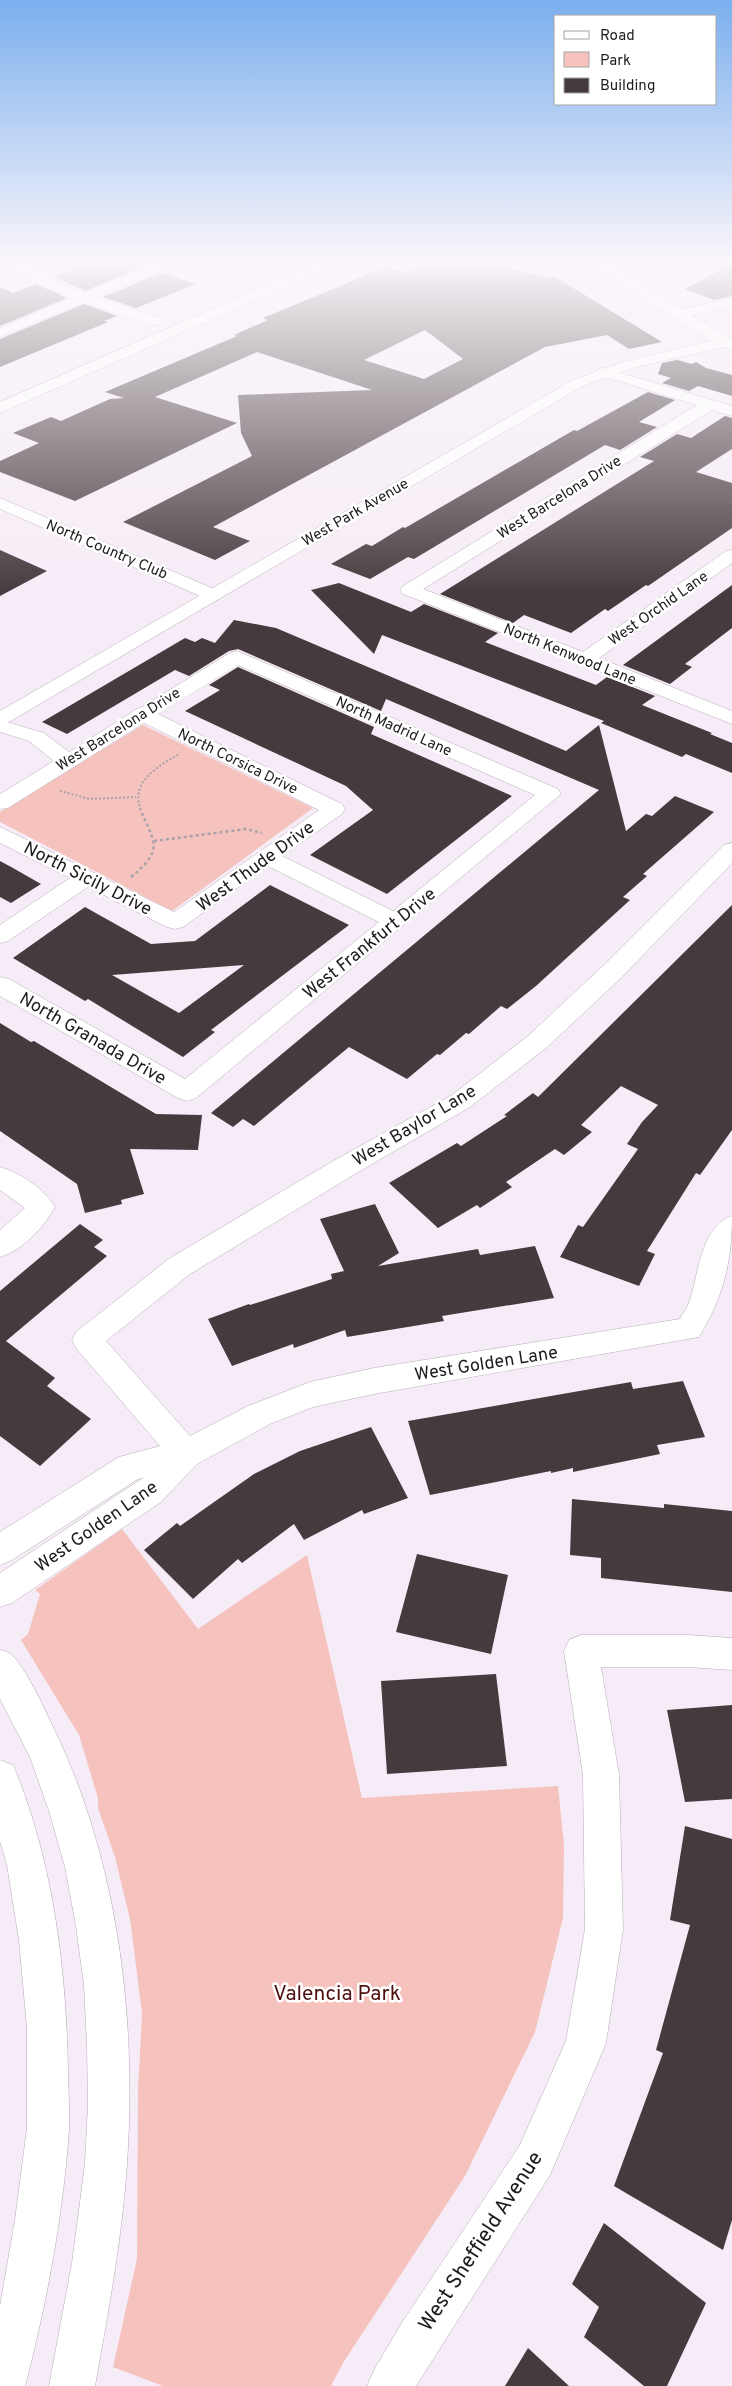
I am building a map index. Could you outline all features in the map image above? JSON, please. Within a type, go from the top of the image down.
[{"type":"street","points":[[0,408],[83,371]]},
{"type":"street","points":[[604,372],[732,411]]},
{"type":"street","name":"West Park Avenue","points":[[0,719],[554,396],[604,372]]},
{"type":"street","name":"West Barcelona Drive","points":[[409,590],[710,404]]},
{"type":"street","name":"North Country Club","points":[[0,503],[214,595]]},
{"type":"street","name":"West Orchid Lane","points":[[584,660],[732,555]]},
{"type":"street","name":"North Kenwood Lane","points":[[409,590],[732,718]]},
{"type":"street","name":"West Barcelona Drive","points":[[0,803],[141,714],[237,657]]},
{"type":"street","name":"North Madrid Lane","points":[[237,657],[550,794]]},
{"type":"street","name":"North Corsica Drive","points":[[141,714],[334,809]]},
{"type":"street","points":[[0,726],[21,730],[55,747],[66,761]]},
{"type":"street","points":[[0,739],[36,757],[66,761]]},
{"type":"street","name":"West Frankfurt Drive","points":[[187,1092],[550,794]]},
{"type":"street","name":"West Thude Drive","points":[[175,922],[334,809]]},
{"type":"street","name":"North Sicily Drive","points":[[0,834],[175,922]]},
{"type":"street","name":"West Baylor Lane","points":[[186,1454],[87,1340],[180,1266],[345,1167],[461,1101],[537,1042],[592,991],[732,850]]},
{"type":"street","points":[[267,857],[396,921]]},
{"type":"street","points":[[0,936],[87,877]]},
{"type":"street","name":"North Granada Drive","points":[[0,985],[187,1092]]},
{"type":"street","points":[[0,1177],[30,1196],[41,1207],[31,1221],[0,1246]]},
{"type":"street","name":"West Golden Lane","points":[[0,1550],[130,1467],[186,1454],[259,1415],[310,1395],[374,1381],[689,1329],[702,1307],[718,1248],[732,1227]]},
{"type":"street","name":"West Golden Lane","points":[[0,1592],[150,1492],[186,1454]]},
{"type":"street","name":"West Sheffield Avenue","points":[[390,2386],[419,2337],[535,2160],[586,2043],[604,1919],[601,1775],[580,1651],[688,1650],[732,1654]]},
{"type":"street","points":[[0,1666],[48,1756],[71,1821],[91,1900],[102,1973],[108,2052],[107,2131],[102,2201],[87,2308],[72,2386]]},
{"type":"street","points":[[0,1778],[26,1865],[39,1940],[47,2028],[48,2128],[37,2220],[21,2314],[2,2386]]},
{"type":"path","points":[[110,890],[137,872],[148,862],[153,854],[154,841],[136,797],[140,783],[152,771],[198,742]]},
{"type":"path","points":[[51,787],[69,795],[90,799],[136,797]]},
{"type":"path","points":[[154,841],[246,829],[265,833]]},
{"type":"green space","points":[[143,725],[313,808],[172,911],[0,822],[0,812]]},
{"type":"green space","name":"Valencia Park","points":[[122,1529],[198,1629],[307,1555],[362,1798],[558,1786],[564,1845],[563,1918],[535,2032],[465,2176],[343,2363],[331,2386],[163,2386],[113,2367],[137,2259],[138,2092],[142,2013],[130,1919],[115,1857],[98,1808],[98,1798],[79,1735],[21,1640],[28,1634],[40,1594],[35,1590]]},
{"type":"building","points":[[154,371],[213,371],[155,397],[237,423],[75,501],[0,472],[0,461],[39,443],[13,433],[51,417],[61,421],[110,399],[124,398],[105,392]]},
{"type":"building","points":[[316,371],[400,371],[424,379],[439,371],[500,371],[213,527],[250,541],[215,560],[123,522],[252,456],[241,433],[238,395],[372,390]]},
{"type":"building","points":[[659,371],[718,371],[732,375],[732,396],[698,386],[689,391],[662,383],[671,378],[658,374]]},
{"type":"building","points":[[648,392],[675,400],[639,422],[657,427],[620,450],[605,445],[414,559],[408,557],[370,579],[331,564],[366,544],[372,546],[574,430],[577,431]]},
{"type":"building","points":[[725,416],[732,418],[732,449],[696,472],[732,483],[732,528],[608,611],[605,609],[571,633],[524,615],[513,623],[440,594],[654,461],[640,457],[677,434],[691,438]]},
{"type":"building","points":[[0,550],[47,571],[0,596]]},
{"type":"building","points":[[339,583],[411,612],[424,604],[498,633],[485,642],[596,685],[607,677],[655,696],[642,705],[732,743],[732,773],[686,754],[682,757],[601,723],[604,721],[382,635],[374,654],[311,590]]},
{"type":"building","points":[[732,585],[732,628],[685,664],[692,667],[670,684],[623,665]]},
{"type":"building","points":[[234,620],[276,628],[566,751],[599,725],[626,831],[646,814],[652,816],[675,796],[714,812],[643,874],[647,876],[623,897],[630,900],[536,986],[507,1009],[501,1006],[469,1034],[466,1033],[440,1055],[437,1054],[407,1079],[349,1047],[254,1126],[243,1119],[233,1127],[211,1113],[599,790],[386,699],[381,711],[238,649],[229,651],[189,676],[175,670],[67,734],[42,722],[185,638],[195,642],[202,638],[215,643]]},
{"type":"building","points":[[238,667],[374,727],[371,734],[512,796],[387,894],[310,855],[373,810],[346,786],[185,711],[220,690],[209,685]]},
{"type":"building","points":[[0,861],[41,884],[11,903],[0,897]]},
{"type":"building","points":[[270,885],[349,925],[211,1030],[215,1032],[183,1057],[88,999],[85,1001],[13,958],[85,907],[151,944],[195,941]],"holes":[[[244,965],[179,1013],[112,975]]]},
{"type":"building","points":[[732,905],[732,1130],[700,1175],[696,1173],[647,1251],[655,1254],[639,1286],[560,1257],[578,1225],[583,1227],[638,1149],[627,1144],[642,1122],[658,1105],[621,1086],[581,1125],[592,1132],[564,1155],[555,1149],[506,1182],[512,1187],[480,1208],[477,1205],[438,1228],[389,1183],[457,1143],[461,1146],[507,1116],[504,1115],[533,1093],[538,1097]]},
{"type":"building","points":[[0,1023],[31,1042],[34,1041],[156,1114],[202,1115],[198,1150],[130,1149],[144,1194],[121,1200],[122,1204],[85,1213],[77,1184],[0,1131]]},
{"type":"building","points":[[375,1204],[399,1253],[378,1266],[478,1249],[480,1255],[535,1246],[554,1298],[442,1316],[444,1321],[347,1337],[345,1330],[294,1348],[293,1344],[232,1366],[208,1319],[249,1304],[332,1279],[331,1274],[344,1271],[320,1219]]},
{"type":"building","points":[[80,1224],[103,1240],[94,1247],[107,1256],[6,1341],[55,1378],[47,1386],[91,1419],[40,1466],[0,1436],[0,1291]]},
{"type":"building","points":[[683,1381],[705,1437],[657,1445],[660,1454],[573,1472],[573,1468],[551,1473],[551,1471],[430,1495],[408,1421],[631,1382],[633,1389]]},
{"type":"building","points":[[371,1427],[408,1498],[364,1514],[362,1510],[304,1540],[294,1524],[242,1563],[238,1559],[193,1599],[144,1550],[177,1523],[180,1526],[254,1474],[300,1451]]},
{"type":"building","points":[[572,1499],[664,1508],[664,1504],[732,1511],[732,1592],[601,1578],[601,1558],[570,1555]]},
{"type":"building","points":[[417,1554],[508,1575],[491,1654],[396,1632]]},
{"type":"building","points":[[496,1674],[507,1766],[387,1774],[381,1681]]},
{"type":"building","points":[[732,1705],[732,1799],[685,1802],[667,1710]]},
{"type":"building","points":[[685,1826],[732,1839],[732,2220],[723,2250],[614,2186],[663,2053],[656,2050],[690,1925],[670,1920]]},
{"type":"building","points":[[604,2223],[706,2303],[667,2386],[644,2386],[584,2337],[599,2307],[572,2284]]},
{"type":"building","points":[[528,2348],[569,2386],[505,2386]]}]
